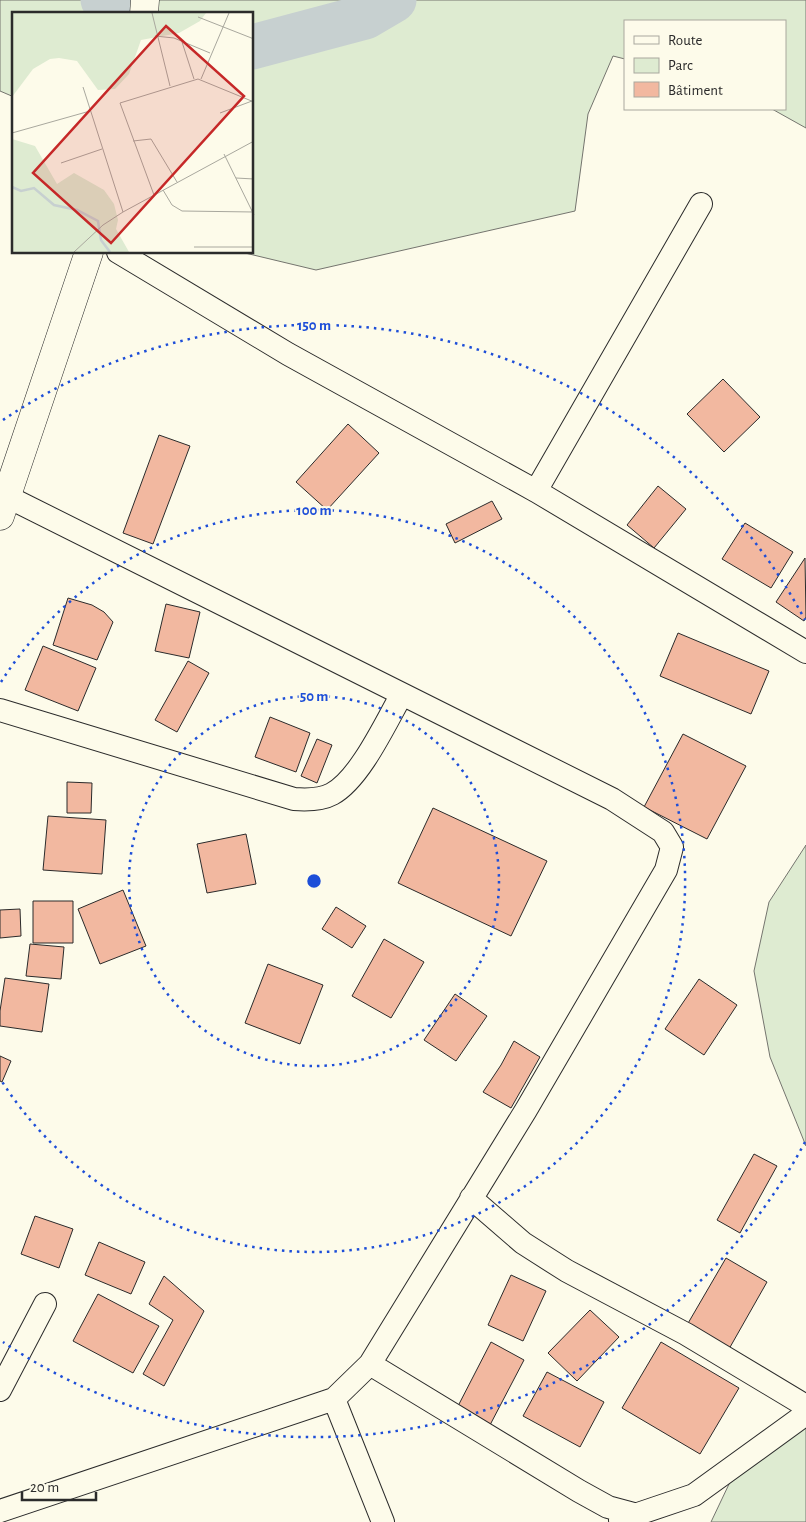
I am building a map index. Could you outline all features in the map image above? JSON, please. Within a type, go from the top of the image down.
[{"type":"main road","points":[[4,507],[88,254]]},
{"type":"street","points":[[536,490],[701,204]]},
{"type":"street","points":[[121,254],[288,354],[536,490],[805,650]]},
{"type":"street","points":[[0,1511],[334,1399],[370,1364],[526,1110],[661,879],[666,870],[672,847],[663,832],[612,799],[402,694],[4,507]]},
{"type":"street","points":[[0,710],[294,799],[312,800],[332,794],[357,773],[402,694]]},
{"type":"street","points":[[471,1198],[523,1242],[567,1271],[686,1334],[806,1406]]},
{"type":"street","points":[[0,1390],[45,1304]]},
{"type":"street","points":[[370,1364],[624,1518],[694,1495],[806,1414]]},
{"type":"street","points":[[334,1399],[383,1522]]},
{"type":"green space","points":[[0,0],[806,0],[806,128],[774,110],[786,110],[786,20],[624,20],[624,59],[613,56],[588,114],[575,211],[316,270],[249,254],[254,254],[254,12],[12,12],[12,96],[0,91]]},
{"type":"green space","points":[[806,845],[806,1146],[770,1057],[754,971],[769,902]]},
{"type":"green space","points":[[806,1396],[806,1522],[711,1522],[730,1482]]},
{"type":"building","points":[[723,379],[760,417],[724,452],[687,414]]},
{"type":"building","points":[[348,424],[379,453],[327,510],[296,482]]},
{"type":"building","points":[[159,435],[190,446],[153,544],[123,533]]},
{"type":"building","points":[[658,486],[686,509],[654,548],[627,525]]},
{"type":"building","points":[[492,501],[502,519],[455,543],[446,524]]},
{"type":"building","points":[[745,523],[793,552],[771,588],[722,559]]},
{"type":"building","points":[[805,558],[806,617],[804,621],[776,602]]},
{"type":"building","points":[[68,598],[92,605],[104,612],[113,622],[97,660],[53,645]]},
{"type":"building","points":[[166,604],[200,612],[189,658],[155,651]]},
{"type":"building","points":[[678,633],[769,671],[751,714],[660,676]]},
{"type":"building","points":[[43,646],[96,668],[78,711],[25,690]]},
{"type":"building","points":[[188,661],[209,673],[177,732],[155,720]]},
{"type":"building","points":[[270,717],[310,733],[296,772],[255,757]]},
{"type":"building","points":[[683,734],[746,766],[707,839],[644,807]]},
{"type":"building","points":[[317,739],[332,745],[317,783],[301,776]]},
{"type":"building","points":[[67,782],[92,783],[91,813],[67,813]]},
{"type":"building","points":[[433,808],[547,861],[511,936],[398,883]]},
{"type":"building","points":[[48,816],[106,820],[102,874],[43,870]]},
{"type":"building","points":[[246,834],[256,884],[207,893],[197,844]]},
{"type":"building","points":[[123,890],[146,946],[100,964],[78,909]]},
{"type":"building","points":[[33,901],[73,901],[73,943],[33,943]]},
{"type":"building","points":[[336,907],[366,926],[352,948],[322,929]]},
{"type":"building","points":[[20,909],[21,936],[0,938],[0,910]]},
{"type":"building","points":[[384,939],[424,962],[391,1018],[352,996]]},
{"type":"building","points":[[30,944],[64,947],[61,979],[26,976]]},
{"type":"building","points":[[268,964],[323,985],[300,1044],[245,1023]]},
{"type":"building","points":[[5,978],[49,984],[42,1032],[0,1026],[0,1011]]},
{"type":"building","points":[[699,979],[737,1005],[704,1055],[665,1029]]},
{"type":"building","points":[[455,994],[487,1016],[456,1061],[424,1040]]},
{"type":"building","points":[[514,1041],[540,1057],[511,1108],[483,1092]]},
{"type":"building","points":[[0,1056],[11,1061],[2,1082],[0,1081]]},
{"type":"building","points":[[754,1154],[777,1166],[740,1233],[717,1220]]},
{"type":"building","points":[[35,1216],[73,1229],[59,1268],[21,1254]]},
{"type":"building","points":[[99,1242],[145,1262],[131,1294],[85,1275]]},
{"type":"building","points":[[726,1258],[767,1282],[729,1349],[687,1325]]},
{"type":"building","points":[[511,1275],[546,1291],[523,1341],[488,1325]]},
{"type":"building","points":[[164,1276],[204,1311],[164,1386],[143,1374],[173,1320],[149,1304]]},
{"type":"building","points":[[98,1294],[159,1326],[133,1373],[73,1341]]},
{"type":"building","points":[[590,1310],[619,1337],[577,1381],[548,1353]]},
{"type":"building","points":[[491,1342],[524,1360],[490,1425],[457,1408]]},
{"type":"building","points":[[661,1342],[739,1388],[700,1454],[622,1408]]},
{"type":"building","points":[[547,1372],[604,1402],[580,1447],[523,1416]]},
{"type":"waterway","points":[[103,0],[115,12]]},
{"type":"waterway","points":[[254,46],[365,17],[394,0]]}]
